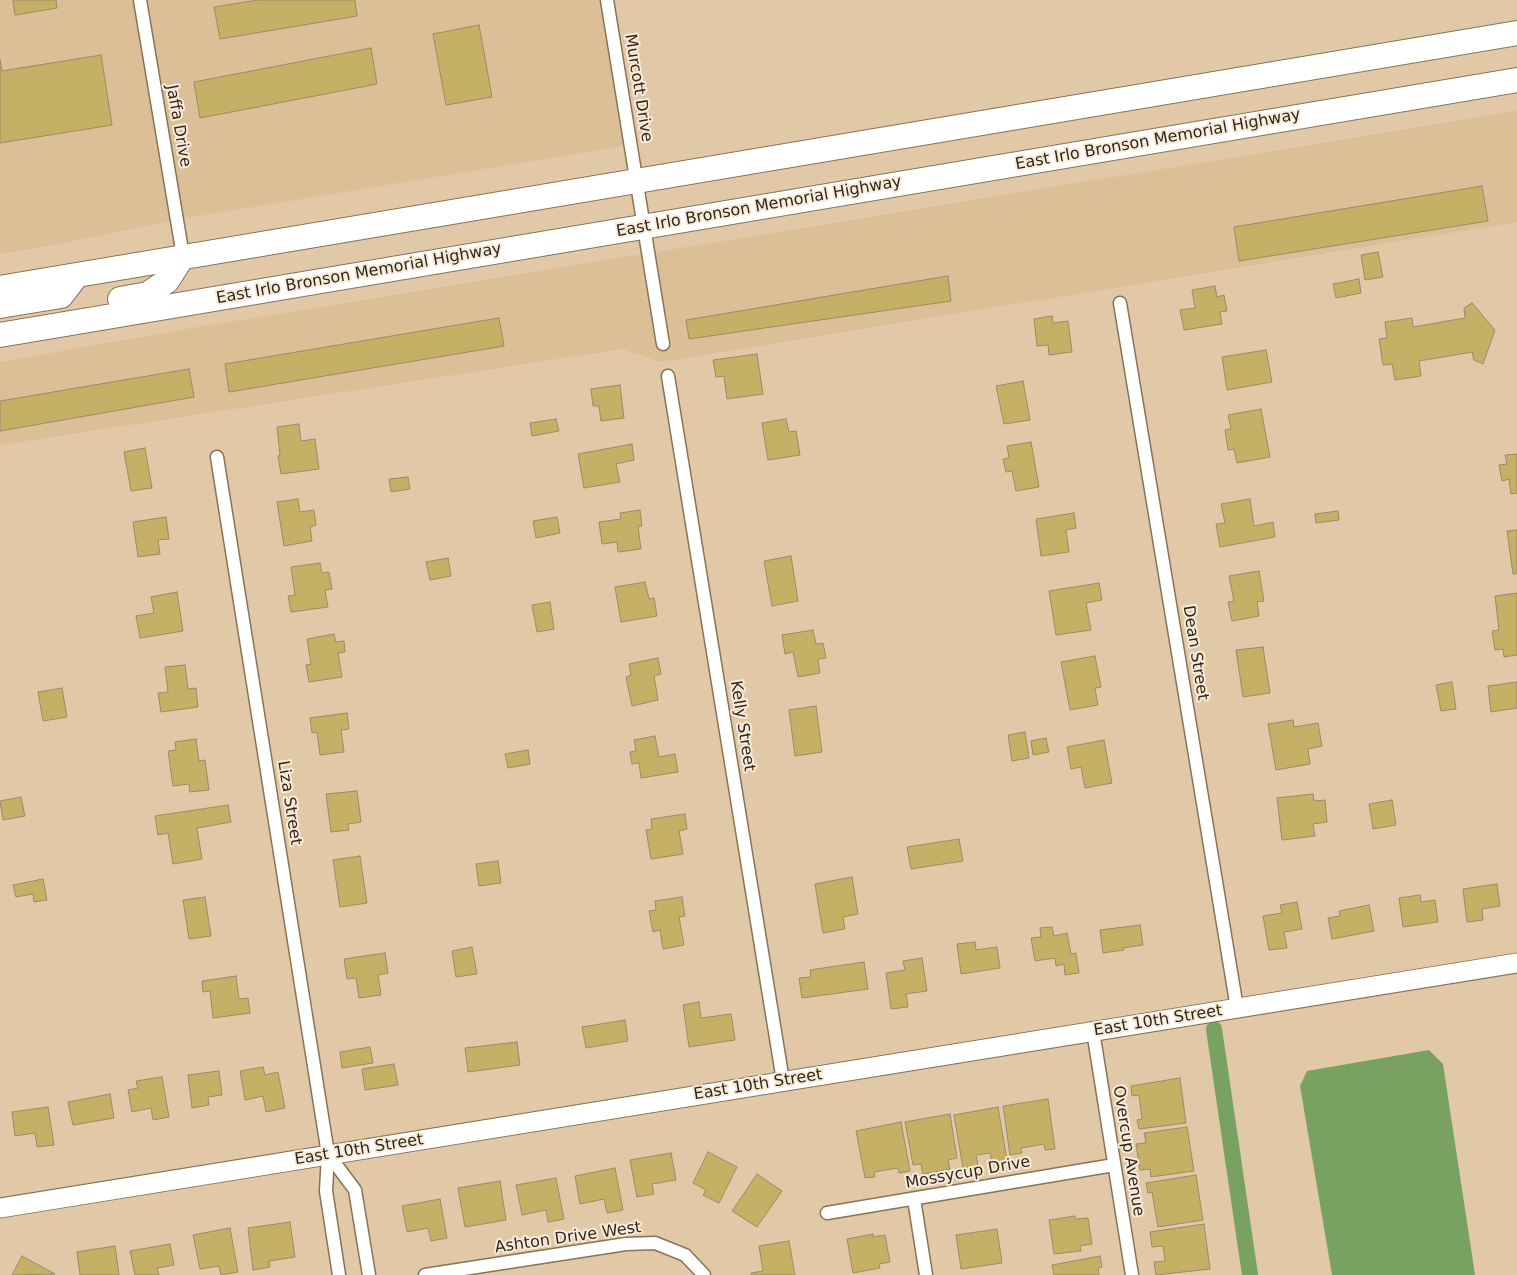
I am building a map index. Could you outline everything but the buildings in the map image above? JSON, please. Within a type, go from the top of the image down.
[{"type":"highway","points":[[0,288],[1517,33]]},
{"type":"highway","name":"East Irlo Bronson Memorial Highway","points":[[0,334],[1517,80]]},
{"type":"highway","points":[[0,320],[148,294],[166,281],[183,256]]},
{"type":"highway","points":[[0,306],[61,296],[77,275]]},
{"type":"street","name":"Jaffa Drive","points":[[140,0],[183,256]]},
{"type":"street","name":"Murcott Drive","points":[[607,0],[637,181]]},
{"type":"street","points":[[637,181],[663,344]]},
{"type":"street","name":"Dean Street","points":[[1120,303],[1237,1008]]},
{"type":"street","name":"Kelly Street","points":[[668,376],[783,1081]]},
{"type":"street","name":"Liza Street","points":[[217,457],[328,1154],[326,1191],[339,1275]]},
{"type":"street","name":"East 10th Street","points":[[0,1208],[1517,963]]},
{"type":"street","name":"Overcup Avenue","points":[[1093,1031],[1132,1275]]},
{"type":"street","points":[[328,1154],[355,1190],[369,1275]]},
{"type":"street","name":"Mossycup Drive","points":[[827,1213],[1114,1165]]},
{"type":"street","points":[[914,1199],[926,1275]]},
{"type":"street","name":"Ashton Drive West","points":[[425,1275],[626,1244],[655,1243],[685,1255],[704,1275]]},
{"type":"shaded area","points":[[0,0],[606,0],[639,143],[181,219],[0,254]]},
{"type":"shaded area","points":[[1517,111],[1517,222],[660,362],[622,349],[0,445],[0,362],[198,327]]},
{"type":"shaded area","points":[[1429,1050],[1443,1064],[1475,1275],[1332,1275],[1300,1086],[1307,1071]]},
{"type":"waterway","points":[[1214,1029],[1250,1275]]}]
